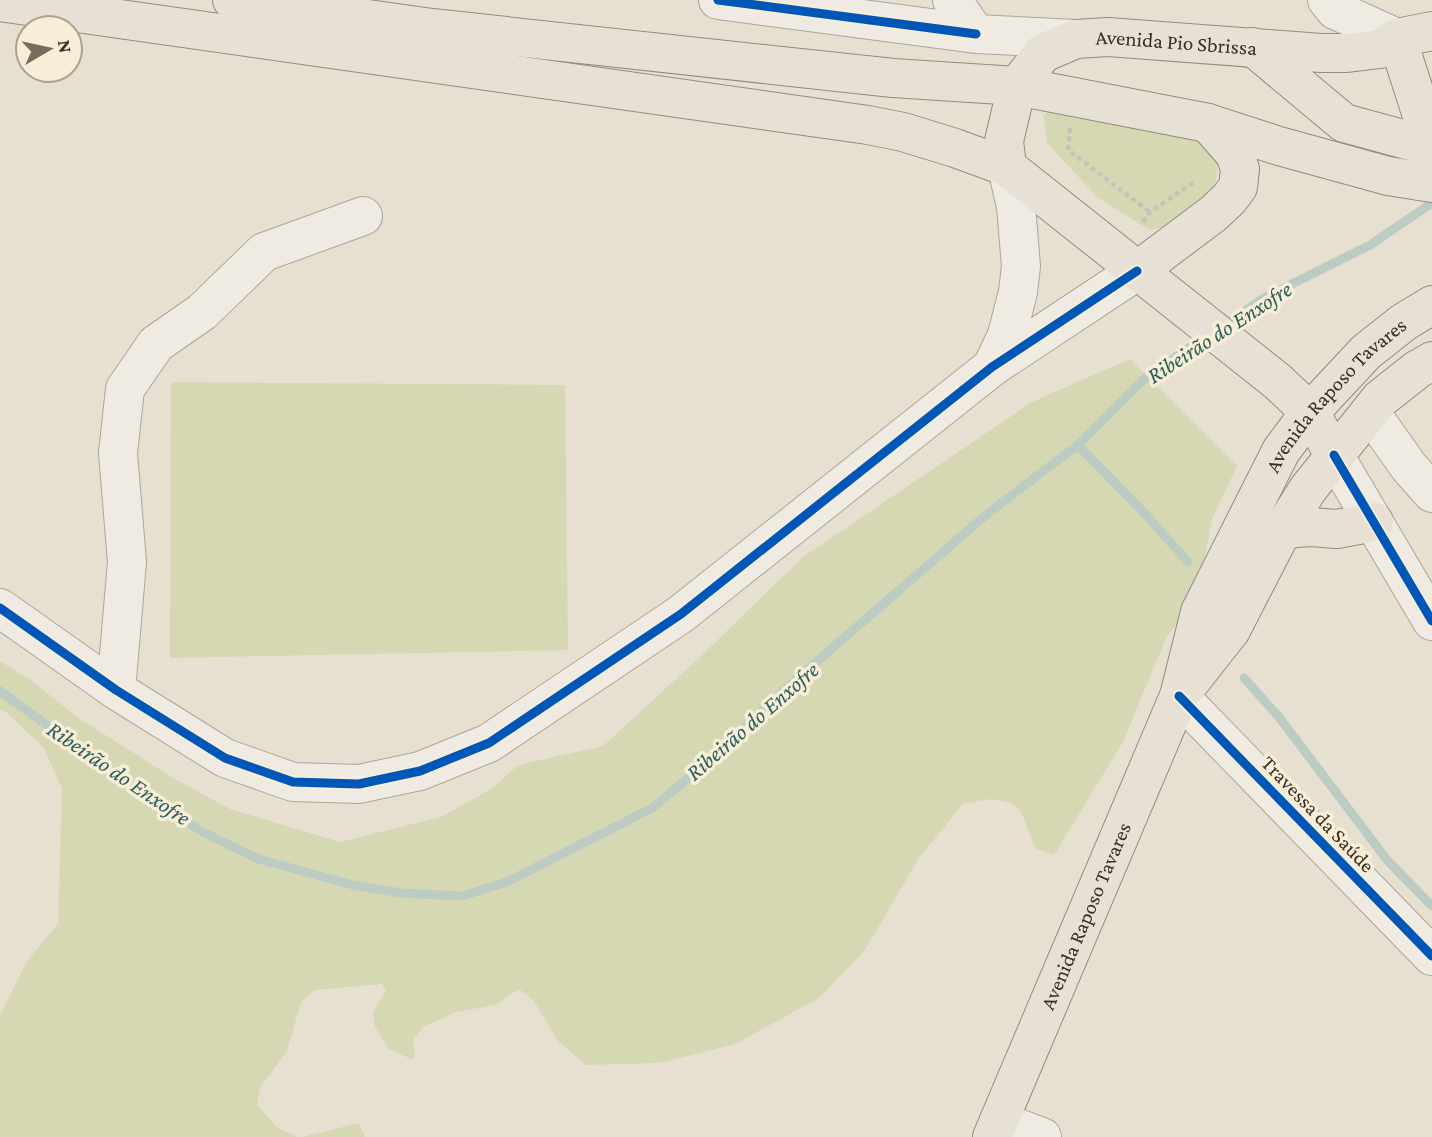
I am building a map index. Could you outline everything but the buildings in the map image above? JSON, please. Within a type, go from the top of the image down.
[{"type":"main road","points":[[232,0],[432,28],[893,79],[1017,86],[1208,123],[1388,176],[1432,183]]},
{"type":"main road","points":[[0,2],[867,125],[955,148],[1007,167],[1248,357],[1310,412],[1334,455]]},
{"type":"main road","points":[[1253,47],[1344,122],[1432,147],[1414,35]]},
{"type":"main road","name":"Avenida Pio Sbrissa","points":[[1007,167],[1004,141],[1017,86],[1043,53],[1076,39],[1108,37],[1347,53],[1380,49],[1414,35]]},
{"type":"main road","points":[[1137,271],[1213,214],[1238,187],[1240,169],[1235,155],[1208,123]]},
{"type":"main road","name":"Avenida Raposo Tavares","points":[[996,1129],[1179,696],[1200,612],[1281,451],[1310,412],[1366,352],[1404,322],[1432,305]]},
{"type":"main road","name":"Avenida Raposo Tavares","points":[[1179,696],[1231,630],[1283,529],[1308,489],[1380,399],[1432,361]]},
{"type":"main road","points":[[1283,529],[1336,529],[1374,522]]},
{"type":"street","points":[[718,0],[976,34],[1076,39]]},
{"type":"street","points":[[952,0],[976,34]]},
{"type":"street","points":[[1293,50],[1318,34],[1331,5],[1414,35]]},
{"type":"street","points":[[992,367],[1007,335],[1018,292],[1021,266],[1016,206],[1007,167]]},
{"type":"street","points":[[116,690],[127,562],[118,453],[125,389],[156,344],[202,312],[264,252],[363,216]]},
{"type":"street","points":[[0,608],[116,690],[225,758],[293,782],[359,784],[420,771],[489,743],[681,614],[992,367],[1137,271]]},
{"type":"street","points":[[1370,412],[1409,467],[1432,493]]},
{"type":"street","points":[[1334,455],[1432,621]]},
{"type":"street","name":"Travessa da Saúde","points":[[1179,696],[1432,956]]},
{"type":"street","points":[[996,1129],[1042,1137]]},
{"type":"path","points":[[1074,97],[1068,150],[1150,212]]},
{"type":"green space","points":[[1061,103],[1199,136],[1218,164],[1215,186],[1177,224],[1150,230],[1098,198],[1047,143],[1044,115]]},
{"type":"green space","points":[[1130,359],[1237,466],[1212,519],[1198,595],[1166,638],[1123,742],[1054,855],[1035,848],[1021,811],[1011,803],[991,799],[963,804],[919,858],[865,950],[819,998],[735,1044],[660,1063],[586,1065],[558,1041],[534,1001],[519,989],[495,1005],[456,1012],[425,1026],[413,1039],[415,1057],[411,1059],[389,1049],[375,1027],[373,1012],[386,991],[382,984],[315,990],[301,1002],[287,1051],[260,1088],[257,1104],[276,1127],[297,1137],[0,1137],[0,1016],[27,961],[58,924],[62,789],[44,748],[0,709],[0,661],[33,682],[80,719],[175,779],[230,809],[340,842],[441,817],[493,788],[518,765],[603,746],[803,557],[1032,402]]},
{"type":"green space","points":[[171,382],[565,385],[568,650],[170,658]]},
{"type":"green space","points":[[359,1123],[365,1137],[302,1137]]},
{"type":"waterway","name":"Ribeirão do Enxofre","points":[[1223,326],[1264,298],[1370,245],[1432,203]]},
{"type":"waterway","name":"Ribeirão do Enxofre","points":[[0,691],[150,800],[203,832],[258,859],[353,885],[401,893],[462,896],[507,882],[652,808],[987,514],[1078,445],[1146,377],[1205,337]]},
{"type":"waterway","points":[[1078,445],[1188,562]]},
{"type":"waterway","points":[[1244,678],[1279,717],[1387,860],[1432,906]]},
{"type":"cycle path","points":[[718,0],[976,34]]},
{"type":"cycle path","points":[[0,608],[116,690],[225,758],[293,782],[359,784],[420,771],[489,743],[681,614],[992,367],[1137,271]]},
{"type":"cycle path","points":[[1334,455],[1432,621]]},
{"type":"cycle path","points":[[1179,696],[1432,956]]}]
